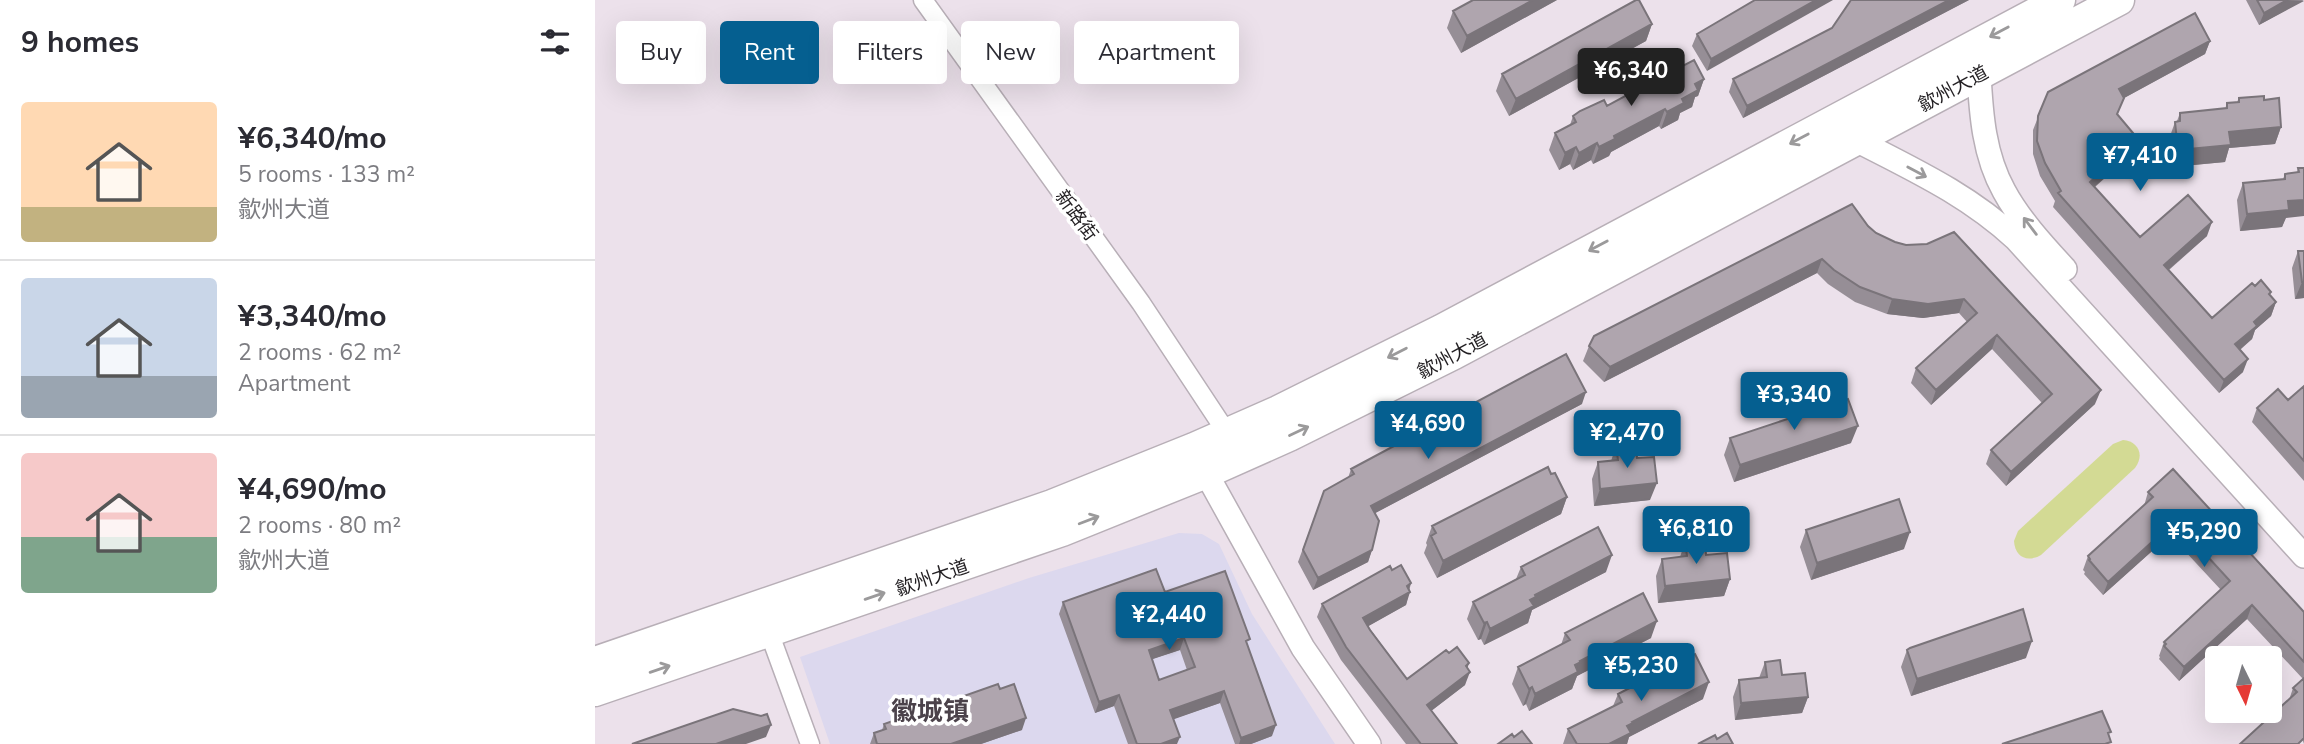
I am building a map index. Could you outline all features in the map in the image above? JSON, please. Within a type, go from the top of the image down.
[{"type":"highway","name":"歙州大道","points":[[595,662],[979,531],[1123,478],[1227,433],[1360,372],[1441,330],[2060,0]]},
{"type":"highway","name":"歙州大道","points":[[595,691],[1062,531],[1206,473],[1396,384],[2119,0]]},
{"type":"street","name":"新路街","points":[[923,0],[1141,303],[1227,433]]},
{"type":"street","points":[[1979,74],[1985,138],[2004,192],[2046,248],[2304,533]]},
{"type":"street","points":[[1856,140],[1961,195],[2016,239],[2304,556]]},
{"type":"street","points":[[1206,473],[1303,648],[1369,744]]},
{"type":"street","points":[[769,632],[810,744]]},
{"type":"shaded area","points":[[1179,533],[1202,534],[1219,544],[1252,614],[1335,744],[830,744],[800,657],[1029,578]]},
{"type":"green space","points":[[2123,440],[2133,443],[2140,454],[2135,468],[2041,555],[2027,558],[2019,555],[2014,541],[2018,531],[2113,444]]},
{"type":"building","points":[[1473,0],[1533,0],[1467,36],[1453,11]]},
{"type":"building","points":[[1639,0],[1652,24],[1516,99],[1502,74]]},
{"type":"building","points":[[1755,0],[1816,0],[1711,59],[1697,34]]},
{"type":"building","points":[[1851,0],[1949,0],[1747,106],[1733,79],[1832,28]]},
{"type":"building","points":[[2257,0],[2287,0],[2264,13]]},
{"type":"building","points":[[2195,13],[2210,41],[2119,89],[2124,98],[2117,114],[2138,139],[2090,182],[2140,237],[2188,195],[2212,222],[2164,265],[2212,318],[2252,283],[2255,286],[2261,280],[2271,292],[2269,294],[2276,302],[2254,322],[2257,326],[2235,344],[2248,359],[2224,380],[2058,193],[2061,191],[2045,163],[2037,141],[2038,116],[2048,92]]},
{"type":"building","points":[[1694,60],[1704,79],[1695,84],[1698,90],[1682,99],[1684,103],[1667,112],[1665,109],[1599,147],[1597,143],[1579,153],[1576,147],[1565,153],[1555,133],[1576,122],[1573,116],[1604,100],[1607,106],[1644,86],[1640,80],[1649,73],[1671,63],[1675,70]]},
{"type":"building","points":[[2264,96],[2264,100],[2279,98],[2281,127],[2229,132],[2231,145],[2178,150],[2175,122],[2180,121],[2180,113],[2227,108],[2227,103],[2239,102],[2239,98]]},
{"type":"building","points":[[2298,168],[2304,168],[2304,200],[2288,201],[2289,210],[2247,214],[2243,183],[2285,179],[2285,174],[2299,172]]},
{"type":"building","points":[[1852,204],[1868,226],[1895,242],[1906,245],[1927,244],[1954,232],[2101,390],[2011,472],[1991,450],[2052,394],[1997,335],[1936,390],[1916,368],[1977,313],[1964,299],[1928,304],[1892,299],[1860,287],[1822,259],[1610,367],[1589,346],[1594,336]]},
{"type":"building","points":[[2298,251],[2304,251],[2304,282],[2302,282]]},
{"type":"building","points":[[1566,354],[1586,392],[1371,506],[1379,521],[1372,550],[1318,578],[1303,550],[1324,491],[1354,474],[1351,469]]},
{"type":"building","points":[[2304,386],[2304,461],[2257,408],[2278,389],[2288,400]]},
{"type":"building","points":[[1848,399],[1858,426],[1740,465],[1730,438]]},
{"type":"building","points":[[1636,444],[1637,458],[1654,457],[1657,483],[1600,489],[1598,462],[1618,460],[1616,446]]},
{"type":"building","points":[[1548,467],[1551,474],[1555,473],[1567,497],[1443,561],[1431,536],[1436,533],[1432,526]]},
{"type":"building","points":[[2173,469],[2304,612],[2304,662],[2252,605],[2184,667],[2164,646],[2164,642],[2230,581],[2175,521],[2108,582],[2088,556],[2153,497],[2148,492]]},
{"type":"building","points":[[1899,499],[1910,532],[1817,563],[1806,530]]},
{"type":"building","points":[[1598,527],[1612,555],[1535,595],[1536,597],[1530,600],[1534,606],[1490,629],[1487,622],[1484,623],[1473,602],[1525,575],[1521,567]]},
{"type":"building","points":[[1705,540],[1706,555],[1727,553],[1730,579],[1665,586],[1662,559],[1687,556],[1685,542]]},
{"type":"building","points":[[1401,565],[1411,583],[1407,586],[1410,592],[1363,618],[1407,679],[1446,650],[1449,653],[1457,647],[1469,663],[1466,666],[1470,672],[1427,705],[1457,744],[1421,744],[1346,647],[1322,604],[1390,566],[1392,570]]},
{"type":"building","points":[[1156,569],[1165,592],[1225,571],[1250,639],[1246,641],[1276,725],[1241,738],[1224,691],[1170,710],[1180,737],[1161,744],[1137,744],[1119,695],[1099,702],[1063,602]],"holes":[[[1184,638],[1195,667],[1159,680],[1149,650]]]},
{"type":"building","points":[[1643,593],[1657,621],[1580,661],[1575,665],[1578,672],[1535,694],[1532,687],[1529,689],[1518,667],[1570,640],[1565,633]]},
{"type":"building","points":[[2023,609],[2032,641],[1917,679],[1907,650],[1910,648]]},
{"type":"building","points":[[1695,654],[1709,682],[1632,722],[1627,726],[1631,733],[1609,744],[1577,744],[1568,729],[1622,702],[1618,694]]},
{"type":"building","points":[[1780,660],[1782,675],[1805,673],[1808,697],[1741,703],[1739,680],[1767,677],[1765,662]]},
{"type":"building","points":[[2304,678],[2304,738],[2298,744],[2240,744],[2263,723],[2282,723],[2282,706],[2297,692],[2293,688]]},
{"type":"building","points":[[998,684],[1000,689],[1014,684],[1026,718],[951,744],[877,744],[874,733],[886,729],[884,724]]},
{"type":"building","points":[[733,709],[761,716],[767,714],[771,725],[716,744],[632,744]]},
{"type":"building","points":[[2102,711],[2111,732],[2108,733],[2111,742],[2105,744],[2002,744]]},
{"type":"building","points":[[1522,731],[1532,744],[1498,744],[1512,734],[1514,737]]},
{"type":"building","points":[[1727,733],[1733,744],[1698,744],[1715,735],[1717,739]]},
{"type":"district","name":"徽城镇","points":[[930,711]]}]
